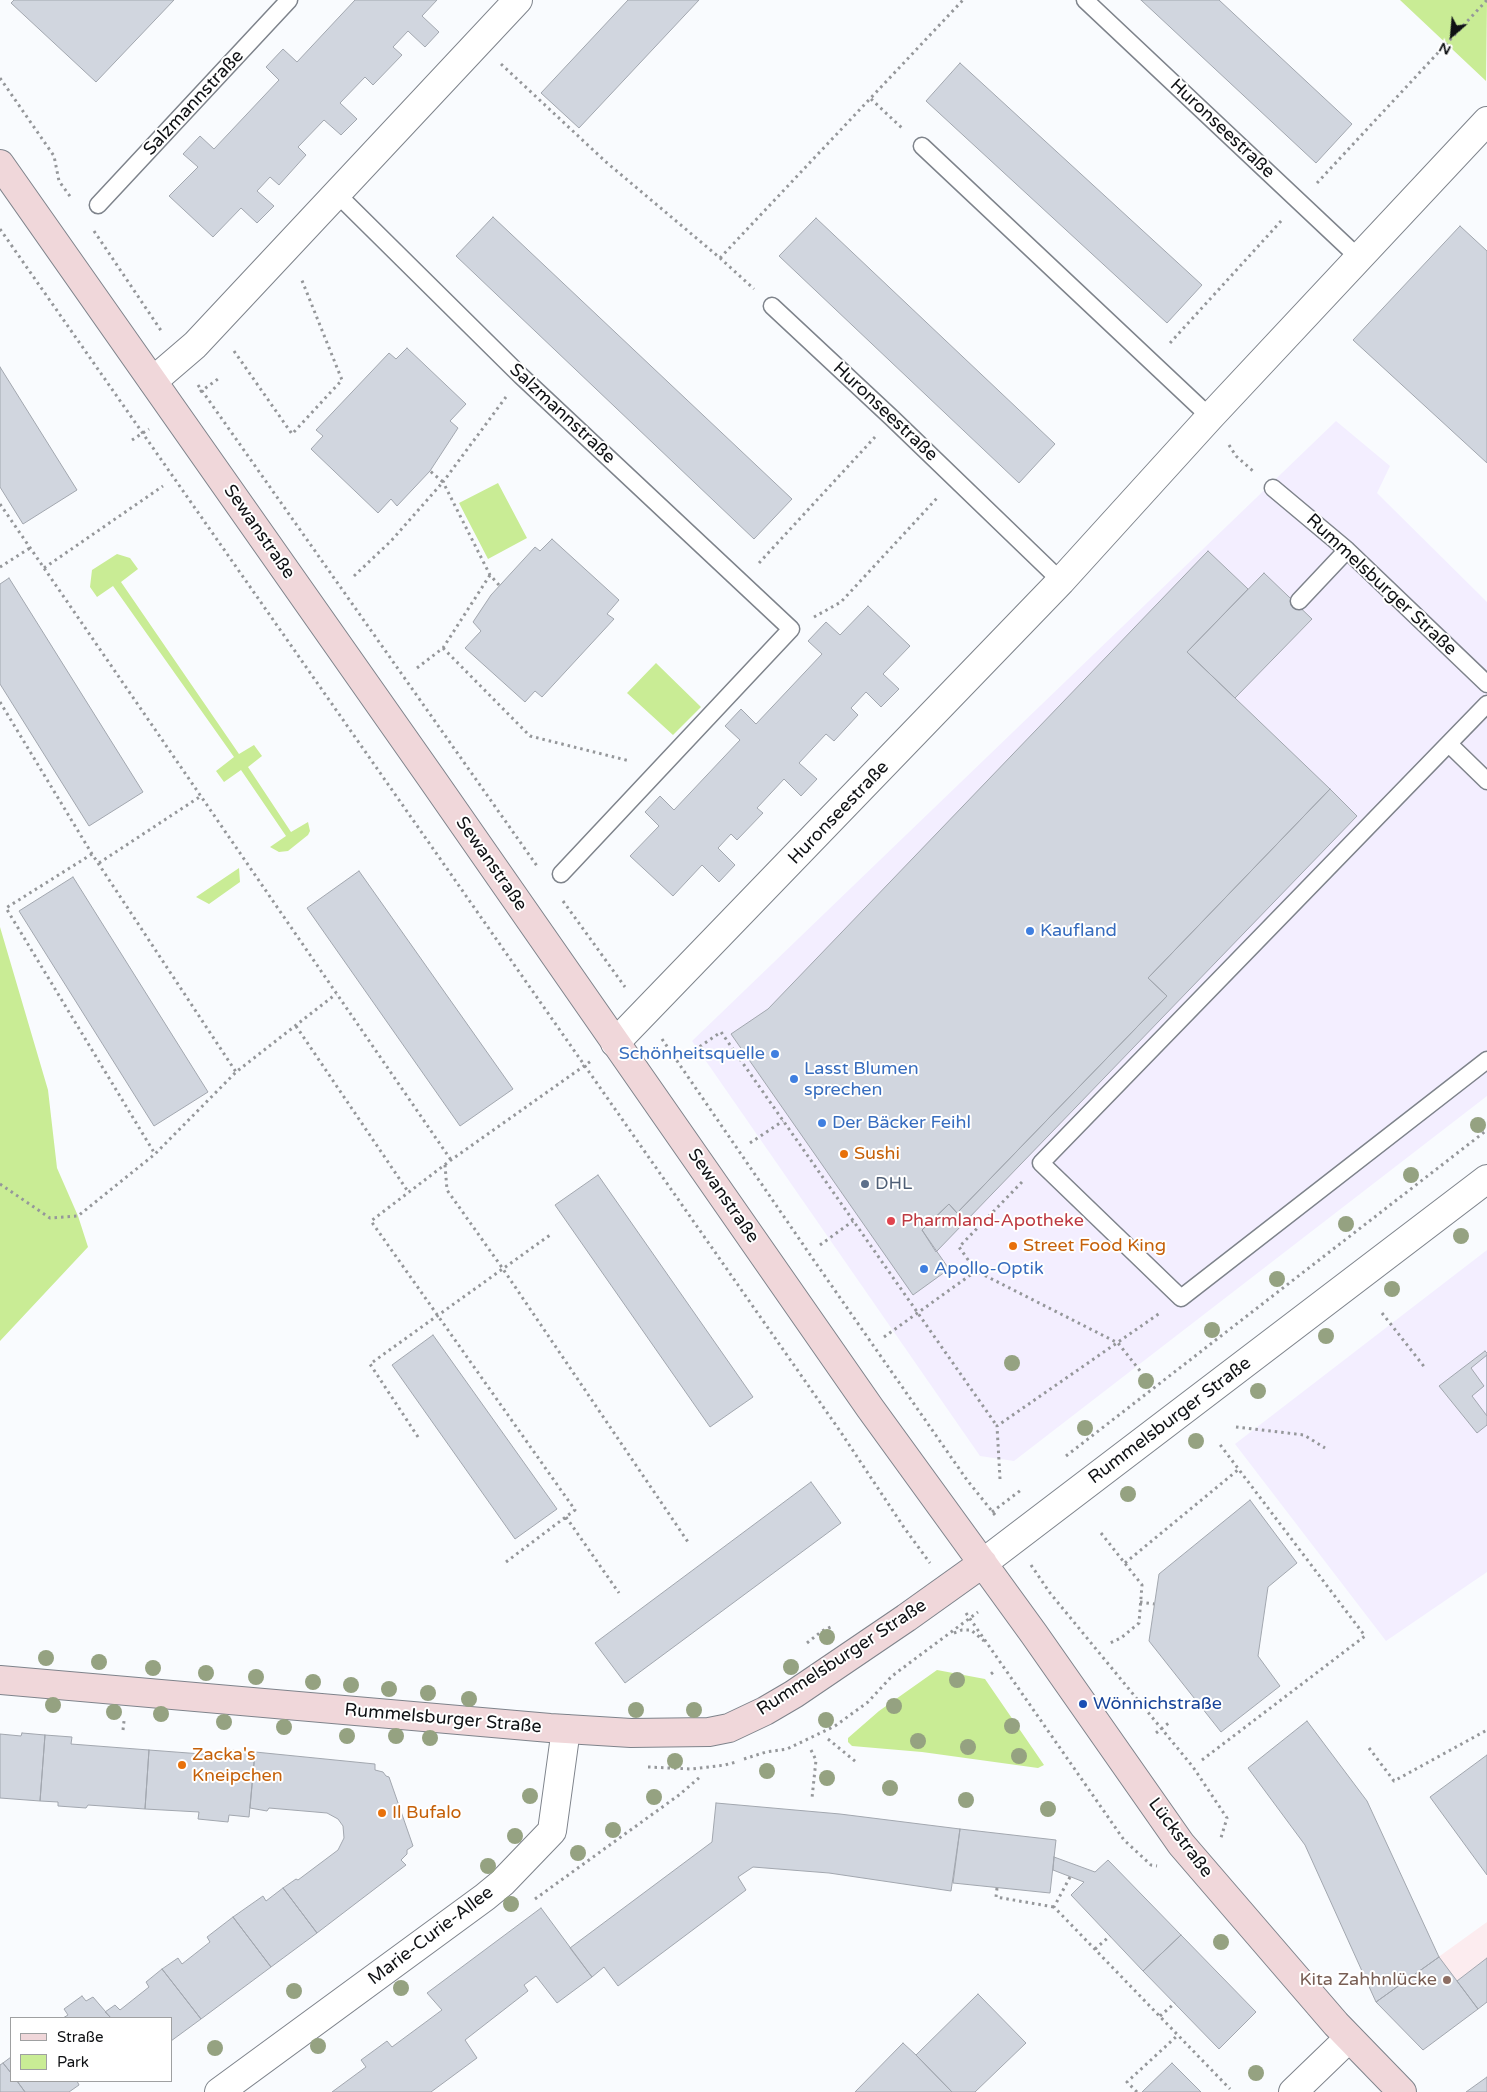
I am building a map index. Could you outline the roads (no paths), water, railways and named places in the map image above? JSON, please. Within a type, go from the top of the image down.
[{"type":"street","points":[[153,381],[195,345],[518,0]]},
{"type":"street","name":"Huronseestraße","points":[[616,1043],[1061,581],[1210,417],[1487,121]]},
{"type":"street","name":"Sewanstraße","points":[[0,164],[870,1408],[983,1563]]},
{"type":"street","name":"Rummelsburger Straße","points":[[0,1680],[566,1729],[631,1733],[688,1733],[729,1728],[765,1711],[794,1694],[983,1563],[1487,1179]]},
{"type":"street","name":"Lückstraße","points":[[983,1563],[1181,1844],[1350,2038],[1402,2092]]},
{"type":"street","name":"Marie-Curie-Allee","points":[[219,2092],[485,1897],[502,1883],[540,1844],[552,1830],[566,1729]]},
{"type":"street","points":[[1293,2092],[1350,2038]]},
{"type":"lane","name":"Salzmannstraße","points":[[98,205],[289,0]]},
{"type":"lane","name":"Huronseestraße","points":[[1085,0],[1359,258]]},
{"type":"lane","points":[[922,146],[1210,417]]},
{"type":"lane","name":"Salzmannstraße","points":[[337,194],[521,376],[791,629],[561,874]]},
{"type":"lane","name":"Huronseestraße","points":[[772,306],[892,418],[1061,581]]},
{"type":"lane","name":"Rummelsburger Straße","points":[[1273,488],[1347,550],[1487,684]]},
{"type":"lane","points":[[1299,601],[1347,550]]},
{"type":"lane","points":[[1487,704],[1041,1163],[1181,1298],[1487,1060]]},
{"type":"lane","points":[[1448,744],[1487,781]]},
{"type":"place","name":"Kaufland","points":[[1030,931]]},
{"type":"place","name":"Schönheitsquelle","points":[[775,1054]]},
{"type":"place","name":"Lasst Blumen sprechen","points":[[794,1079]]},
{"type":"place","name":"Der Bäcker Feihl","points":[[822,1123]]},
{"type":"place","name":"Sushi","points":[[844,1154]]},
{"type":"place","name":"DHL","points":[[865,1184]]},
{"type":"place","name":"Pharmland-Apotheke","points":[[891,1221]]},
{"type":"place","name":"Street Food King","points":[[1013,1246]]},
{"type":"place","name":"Apollo-Optik","points":[[924,1269]]},
{"type":"place","name":"Wönnichstraße","points":[[1083,1704]]},
{"type":"place","name":"Zacka's Kneipchen","points":[[182,1765]]},
{"type":"place","name":"Il Bufalo","points":[[382,1813]]},
{"type":"place","name":"Kita Zahhnlücke","points":[[1447,1980]]}]
